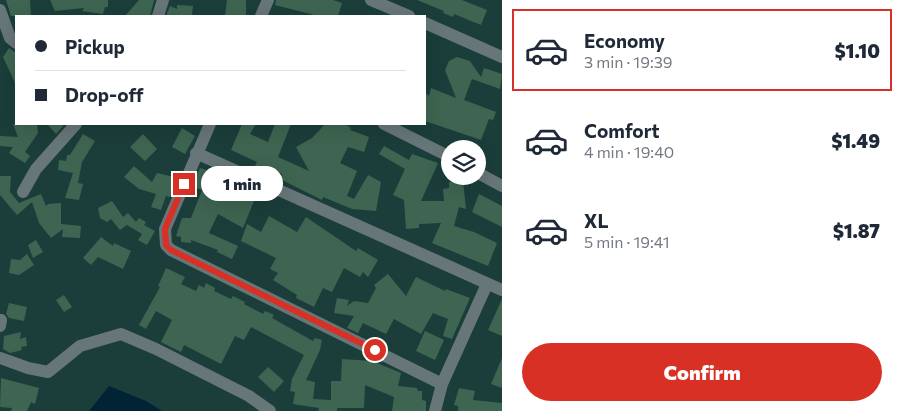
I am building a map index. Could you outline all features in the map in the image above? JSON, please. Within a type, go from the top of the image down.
[{"type":"street","points":[[158,15],[163,0]]},
{"type":"street","points":[[261,15],[268,0]]},
{"type":"street","points":[[371,0],[407,15]]},
{"type":"street","points":[[0,10],[10,38],[15,42]]},
{"type":"street","points":[[426,23],[502,57]]},
{"type":"street","points":[[24,192],[36,169],[75,125]]},
{"type":"street","points":[[210,125],[165,229],[166,245],[171,250],[442,384]]},
{"type":"street","points":[[386,125],[441,152]]},
{"type":"street","points":[[196,153],[502,290]]},
{"type":"street","points":[[486,177],[502,186]]},
{"type":"street","points":[[435,411],[442,384],[487,284]]},
{"type":"street","points":[[0,358],[28,368],[48,372],[80,346],[121,334],[156,349],[240,392],[270,411]]},
{"type":"water","points":[[109,386],[146,401],[162,411],[89,411]]},
{"type":"building","points":[[6,0],[30,0],[31,15],[11,16]]},
{"type":"building","points":[[50,0],[108,0],[108,7],[105,7],[103,14],[82,11],[84,8],[55,11]]},
{"type":"building","points":[[139,0],[154,0],[150,15],[126,15]]},
{"type":"building","points":[[227,0],[246,0],[246,15],[225,15]]},
{"type":"building","points":[[276,0],[333,0],[342,3],[338,15],[314,15],[275,5]]},
{"type":"building","points":[[417,0],[462,0],[487,10],[481,25],[454,14],[453,17],[443,13],[444,11]]},
{"type":"building","points":[[177,5],[193,6],[194,15],[166,15],[170,6],[177,9]]},
{"type":"building","points":[[9,48],[15,52],[15,83],[3,57]]},
{"type":"building","points":[[457,57],[470,61],[481,77],[484,68],[502,74],[500,89],[472,79],[464,100],[496,112],[493,120],[489,119],[481,140],[426,121],[426,94],[429,96],[431,88],[456,98],[445,70],[449,61]]},
{"type":"building","points":[[13,124],[37,125],[38,133],[25,152],[30,156],[25,163],[9,153],[13,147],[0,146],[0,136],[18,137]]},
{"type":"building","points":[[48,125],[62,125],[56,134]]},
{"type":"building","points":[[242,125],[255,125],[250,134],[268,142],[275,125],[291,125],[278,157],[309,171],[296,147],[312,138],[324,125],[346,125],[351,128],[350,130],[369,137],[364,152],[348,147],[340,163],[357,171],[347,196],[354,199],[368,175],[381,182],[376,211],[352,209],[323,197],[322,200],[280,179],[282,174],[266,166],[263,172],[254,168],[257,162],[231,150]]},
{"type":"building","points":[[182,128],[195,136],[185,154],[172,147]]},
{"type":"building","points":[[83,134],[95,141],[82,162],[78,183],[83,184],[79,200],[65,198],[73,173],[58,170],[59,160],[66,161],[67,155],[70,155]]},
{"type":"building","points":[[143,134],[157,149],[145,161],[130,147]]},
{"type":"building","points":[[384,146],[409,160],[412,154],[438,163],[421,201],[444,201],[443,189],[449,188],[449,185],[463,185],[466,209],[459,207],[454,226],[474,232],[497,243],[488,266],[432,243],[441,223],[419,224],[419,228],[406,229],[404,200],[393,195],[405,169],[379,154]]},
{"type":"building","points":[[134,166],[152,182],[157,173],[178,178],[170,197],[166,196],[161,210],[151,207],[156,194],[139,189],[124,177]]},
{"type":"building","points":[[200,168],[232,178],[229,186],[253,196],[254,201],[243,228],[218,214],[209,233],[238,246],[232,259],[217,252],[218,250],[191,240],[191,243],[181,242],[181,237],[176,236],[182,218],[191,218],[202,190],[192,186]]},
{"type":"building","points":[[0,176],[11,176],[10,192],[19,203],[41,194],[46,206],[48,204],[61,203],[61,224],[81,226],[80,238],[62,237],[63,229],[51,238],[39,223],[32,202],[17,215],[0,195]]},
{"type":"building","points":[[479,194],[502,206],[502,227],[472,212]]},
{"type":"building","points":[[112,201],[123,217],[128,213],[136,222],[139,218],[146,222],[144,225],[155,231],[147,245],[138,240],[142,234],[127,225],[120,230],[111,219],[107,222],[100,218],[98,208]]},
{"type":"building","points":[[269,216],[297,232],[306,217],[356,251],[358,248],[378,260],[368,277],[363,272],[360,277],[344,268],[332,292],[323,288],[314,307],[296,298],[297,295],[273,280],[278,273],[270,269],[276,258],[241,241],[247,224],[261,232]]},
{"type":"building","points":[[101,237],[113,246],[114,243],[131,251],[123,269],[98,257],[91,265],[83,258]]},
{"type":"building","points":[[36,240],[43,252],[33,258],[28,245]]},
{"type":"building","points":[[27,254],[34,265],[19,275],[9,273],[11,259],[20,260]]},
{"type":"building","points":[[166,268],[185,277],[181,284],[196,291],[199,285],[204,288],[206,283],[215,288],[214,291],[231,299],[233,296],[263,314],[265,311],[274,315],[272,318],[313,341],[315,338],[322,340],[320,350],[306,380],[315,382],[313,399],[331,400],[331,381],[341,381],[342,359],[372,361],[401,373],[398,386],[417,388],[418,391],[422,391],[422,400],[426,401],[426,411],[392,411],[394,397],[365,385],[364,408],[337,408],[337,411],[318,411],[319,408],[293,404],[295,392],[290,391],[292,379],[304,355],[251,327],[244,340],[235,336],[221,364],[184,345],[181,352],[161,342],[172,320],[156,311],[146,329],[139,325],[160,287],[158,286]]},
{"type":"building","points":[[388,274],[406,296],[416,277],[445,291],[446,289],[470,298],[452,339],[443,336],[448,319],[433,313],[421,334],[394,319],[386,334],[363,323],[358,333],[347,328],[354,316],[334,313],[337,298],[349,300],[347,306],[354,301],[368,303],[376,288],[374,285]]},
{"type":"building","points":[[64,295],[72,307],[64,312],[56,300]]},
{"type":"building","points":[[502,299],[502,336],[488,330]]},
{"type":"building","points":[[9,303],[27,307],[24,321],[9,318],[6,314]]},
{"type":"building","points":[[425,331],[444,340],[435,360],[416,351]]},
{"type":"building","points":[[21,332],[20,339],[26,337],[27,346],[21,347],[22,350],[10,353],[3,349],[4,336]]},
{"type":"building","points":[[502,358],[502,388],[491,384]]},
{"type":"building","points":[[268,367],[284,381],[274,392],[258,377]]},
{"type":"building","points":[[1,378],[39,388],[35,404],[31,402],[27,411],[11,411],[12,408],[0,407]]},
{"type":"building","points":[[459,388],[475,391],[473,400],[502,403],[502,411],[458,411],[458,406],[454,405]]},
{"type":"route","points":[[184,184],[165,229],[166,245],[171,250],[375,350]]}]
